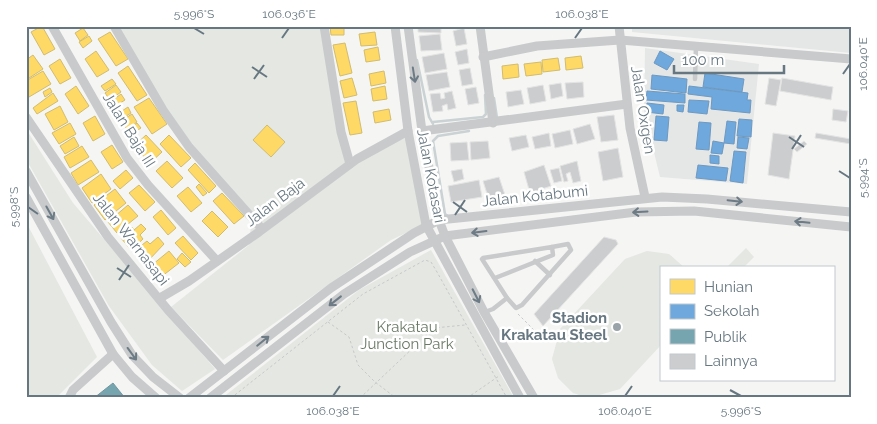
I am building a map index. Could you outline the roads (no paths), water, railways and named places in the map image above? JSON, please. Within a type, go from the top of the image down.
[{"type":"street","name":"Jalan Baja III","points":[[52,26],[127,158],[148,185],[217,261]]},
{"type":"street","points":[[114,26],[158,102],[189,147],[262,229]]},
{"type":"street","points":[[324,26],[341,132],[350,164]]},
{"type":"street","points":[[395,26],[408,27]]},
{"type":"street","name":"Jalan Kotasari","points":[[395,26],[408,131],[426,226],[432,241],[520,398]]},
{"type":"street","points":[[480,26],[486,56],[493,124]]},
{"type":"street","name":"Jalan Oxigen","points":[[619,26],[627,104],[645,197]]},
{"type":"street","name":"Jalan Kotasari","points":[[408,27],[439,220],[445,236],[484,312],[534,398]]},
{"type":"street","points":[[486,56],[561,44],[620,40],[851,59]]},
{"type":"street","points":[[424,131],[493,124],[627,104]]},
{"type":"street","name":"Jalan Warnasapi","points":[[26,117],[108,237],[168,310],[224,371]]},
{"type":"street","name":"Jalan Baja","points":[[160,298],[217,261],[350,164],[408,131]]},
{"type":"street","points":[[26,171],[111,322],[132,355],[153,377],[180,398]]},
{"type":"street","name":"Jalan Kotabumi","points":[[189,398],[316,300],[426,226],[439,220],[645,197],[707,198],[851,212]]},
{"type":"street","points":[[26,198],[113,354],[132,377],[156,398]]},
{"type":"street","points":[[707,198],[707,212]]},
{"type":"street","name":"Jalan Kotabumi","points":[[210,398],[344,294],[432,241],[445,236],[636,212],[707,212],[851,227]]},
{"type":"street","points":[[69,398],[73,390],[113,354]]},
{"type":"lane","points":[[695,79],[696,46]]},
{"type":"lane","points":[[568,244],[571,250],[522,305],[516,308],[507,298],[482,260],[485,256],[552,247],[568,244]]},
{"type":"lane","points":[[494,278],[552,255],[552,247]]},
{"type":"lane","points":[[535,261],[550,275]]},
{"type":"lane","points":[[484,312],[493,310],[507,298]]},
{"type":"waterway","points":[[417,60],[429,117],[433,124]]},
{"type":"waterway","points":[[433,122],[483,117],[486,114],[485,95]]},
{"type":"waterway","points":[[494,98],[497,118]]},
{"type":"waterway","points":[[448,216],[445,214],[433,141],[438,136],[469,131]]},
{"type":"place","name":"Stadion Krakatau Steel","points":[[617,327]]},
{"type":"park label","name":"Krakatau Junction Park","points":[[407,336]]}]
